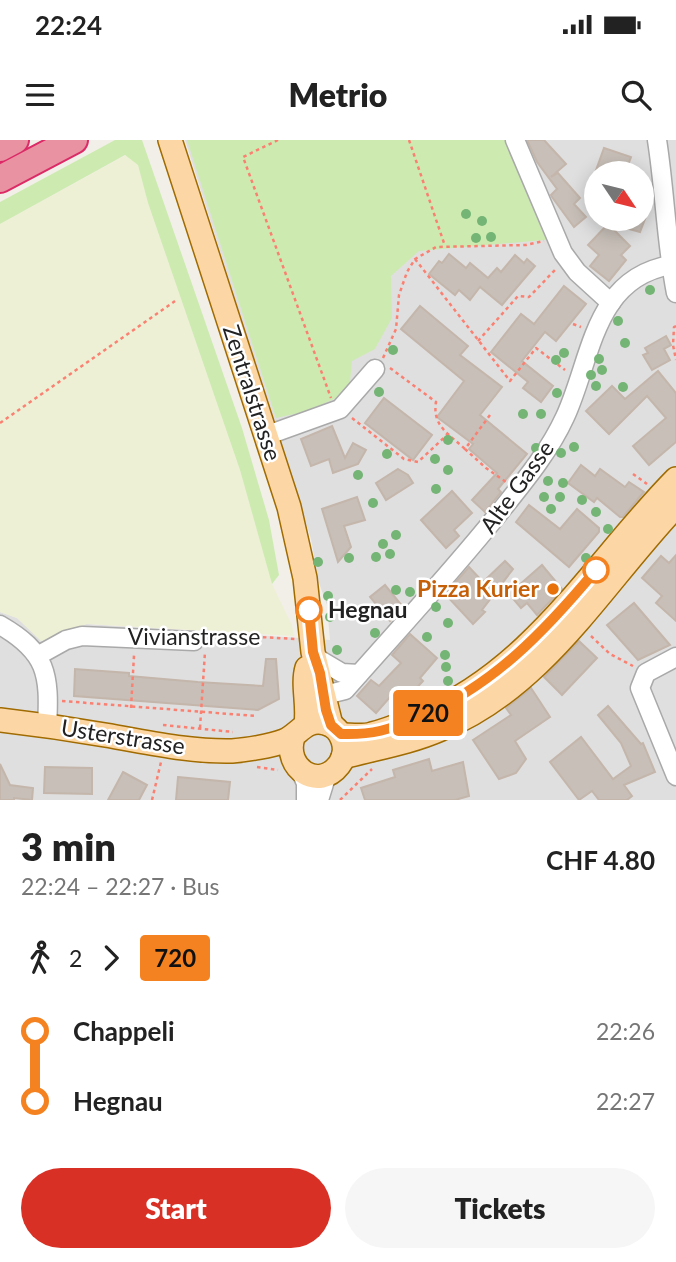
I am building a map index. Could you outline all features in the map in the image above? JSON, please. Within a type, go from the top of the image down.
[{"type":"highway","points":[[0,148],[15,140]]},
{"type":"highway","points":[[0,180],[74,140]]},
{"type":"main road","name":"Zentralstrasse","points":[[170,140],[289,507],[305,579],[313,649],[338,739]]},
{"type":"main road","name":"Usterstrasse","points":[[338,739],[370,735],[431,712],[460,698],[506,665],[562,610],[676,479]]},
{"type":"main road","name":"Usterstrasse","points":[[298,747],[315,722],[338,739],[404,743],[443,729],[479,709],[541,661],[676,506]]},
{"type":"main road","name":"Zentralstrasse","points":[[298,747],[308,711],[305,674],[313,649]]},
{"type":"main road","name":"Usterstrasse","points":[[0,720],[222,751],[247,750],[281,742],[298,747],[318,776],[327,774]]},
{"type":"main road","points":[[327,774],[338,766],[338,739]]},
{"type":"street","points":[[515,140],[555,239],[571,265],[611,303]]},
{"type":"street","points":[[657,140],[676,293]]},
{"type":"street","name":"Alte Gasse","points":[[337,692],[359,674],[471,548],[537,465],[565,418],[594,331],[611,303],[641,273],[671,265]]},
{"type":"street","points":[[265,436],[338,410],[375,369]]},
{"type":"street","points":[[0,625],[16,634],[39,656],[48,684],[47,726]]},
{"type":"street","name":"Vivianstrasse","points":[[39,656],[66,640],[82,636],[200,638]]},
{"type":"street","points":[[313,649],[342,673],[359,674]]},
{"type":"street","points":[[676,657],[646,673],[640,688],[676,776]]},
{"type":"street","name":"Zentralstrasse","points":[[298,747],[306,783],[306,800]]},
{"type":"street","points":[[319,800],[327,774]]},
{"type":"path","points":[[278,140],[243,157],[338,410],[404,459],[418,462],[449,433]]},
{"type":"path","points":[[408,140],[445,246]]},
{"type":"path","points":[[518,490],[486,468],[436,421],[436,402],[380,361],[396,328],[398,295],[415,259],[436,247],[526,245],[555,239]]},
{"type":"path","points":[[415,259],[510,381],[536,348],[579,380]]},
{"type":"path","points":[[478,341],[517,296],[529,296],[552,272],[571,265]]},
{"type":"path","points":[[0,423],[175,301]]},
{"type":"path","points":[[676,326],[673,345],[676,360]]},
{"type":"path","points":[[465,449],[490,415]]},
{"type":"path","points":[[633,474],[640,480]]},
{"type":"path","points":[[576,623],[610,654],[646,673]]},
{"type":"path","points":[[131,708],[136,638]]},
{"type":"path","points":[[200,638],[200,728]]},
{"type":"path","name":"Vivianstrasse","points":[[200,638],[313,649]]},
{"type":"path","points":[[48,700],[256,716]]},
{"type":"path","points":[[152,800],[164,745]]},
{"type":"path","points":[[342,799],[376,766]]},
{"type":"shaded area","points":[[185,140],[676,140],[676,800],[0,800],[0,612],[17,618],[42,641],[86,624],[330,640],[327,605],[319,583],[311,539]]},
{"type":"green space","points":[[115,140],[142,140],[242,428],[269,520],[279,575],[272,584],[240,470],[148,203],[138,165],[125,155],[0,224],[0,202]]},
{"type":"green space","points":[[187,140],[515,140],[555,239],[419,251],[391,276],[392,318],[375,349],[352,361],[349,392],[308,411],[276,418]]},
{"type":"green space","points":[[126,155],[138,165],[148,203],[240,470],[272,584],[292,625],[294,636],[87,624],[41,641],[17,618],[0,612],[0,224]]},
{"type":"building","points":[[527,140],[544,140],[566,164],[551,177],[558,173],[580,198],[574,204],[584,215],[584,219],[574,227],[552,197],[557,189],[537,162]]},
{"type":"building","points":[[604,148],[631,157],[630,161],[599,161]]},
{"type":"building","points":[[601,231],[615,231],[630,246],[621,255],[626,260],[609,281],[590,266],[599,255],[588,245]]},
{"type":"building","points":[[449,254],[466,268],[470,263],[488,278],[497,268],[501,272],[515,255],[524,263],[527,259],[535,266],[502,305],[480,287],[470,300],[459,290],[455,295],[429,274],[439,261],[442,263]]},
{"type":"building","points":[[564,286],[586,304],[556,341],[545,332],[522,361],[553,386],[541,402],[523,388],[528,382],[491,352],[521,314],[534,324]]},
{"type":"building","points":[[420,306],[468,346],[460,355],[502,387],[480,415],[527,454],[498,489],[501,492],[485,512],[472,500],[497,473],[469,449],[473,444],[437,417],[464,381],[401,329]]},
{"type":"building","points":[[666,336],[671,345],[664,349],[670,360],[652,370],[643,355],[648,353],[645,348]]},
{"type":"building","points":[[658,371],[676,393],[676,442],[649,465],[633,446],[666,418],[647,396],[609,434],[586,411],[612,386],[625,399]]},
{"type":"building","points":[[384,398],[432,435],[413,460],[365,423]]},
{"type":"building","points":[[332,426],[345,458],[353,443],[366,450],[358,464],[333,473],[329,459],[311,466],[301,439]]},
{"type":"building","points":[[581,465],[595,476],[600,469],[625,487],[629,482],[644,492],[623,517],[620,517],[597,498],[594,502],[568,483]]},
{"type":"building","points":[[398,469],[408,475],[413,483],[386,500],[376,483]]},
{"type":"building","points":[[452,491],[472,513],[454,530],[459,536],[446,548],[421,520]]},
{"type":"building","points":[[357,497],[365,520],[344,526],[351,547],[338,562],[322,509]]},
{"type":"building","points":[[529,505],[560,529],[577,509],[599,528],[599,532],[569,567],[516,522]]},
{"type":"building","points":[[676,555],[676,621],[656,603],[662,596],[642,578],[661,556],[669,563]]},
{"type":"building","points":[[505,561],[513,569],[482,610],[485,612],[473,624],[445,594],[469,567],[483,582]]},
{"type":"building","points":[[542,565],[562,589],[537,615],[527,603],[521,608],[509,594]]},
{"type":"building","points":[[385,585],[403,607],[390,621],[370,597]]},
{"type":"building","points":[[634,603],[670,645],[638,660],[607,625]]},
{"type":"building","points":[[410,634],[437,658],[420,678],[423,681],[399,707],[390,697],[376,713],[357,696],[371,680],[379,686],[401,663],[392,655]]},
{"type":"building","points":[[579,641],[597,658],[562,695],[544,677]]},
{"type":"building","points":[[266,659],[276,659],[279,699],[258,710],[74,696],[75,669],[129,673],[129,676],[263,686]]},
{"type":"building","points":[[531,688],[550,717],[515,741],[526,759],[516,773],[499,779],[473,740],[511,715],[506,708]]},
{"type":"building","points":[[608,706],[641,744],[643,743],[655,772],[624,785],[632,796],[627,800],[599,800],[592,791],[579,800],[550,762],[581,737],[613,779],[631,766],[621,743],[598,715]]},
{"type":"building","points":[[429,759],[432,771],[463,762],[469,796],[455,800],[365,800],[361,788],[395,777],[393,770]]},
{"type":"building","points":[[0,764],[10,785],[33,788],[32,800],[0,800]]},
{"type":"building","points":[[45,767],[92,768],[92,794],[44,793]]},
{"type":"building","points":[[123,772],[147,785],[139,800],[108,800]]},
{"type":"building","points":[[178,777],[230,782],[228,800],[176,800]]},
{"type":"bus line","name":"720","points":[[309,610],[313,652],[331,725],[341,734],[370,735],[431,712],[460,698],[488,679],[536,637],[596,570]]},
{"type":"place","name":"Pizza Kurier","points":[[553,589]]},
{"type":"place","name":"Hegnau","points":[[309,610]]}]
